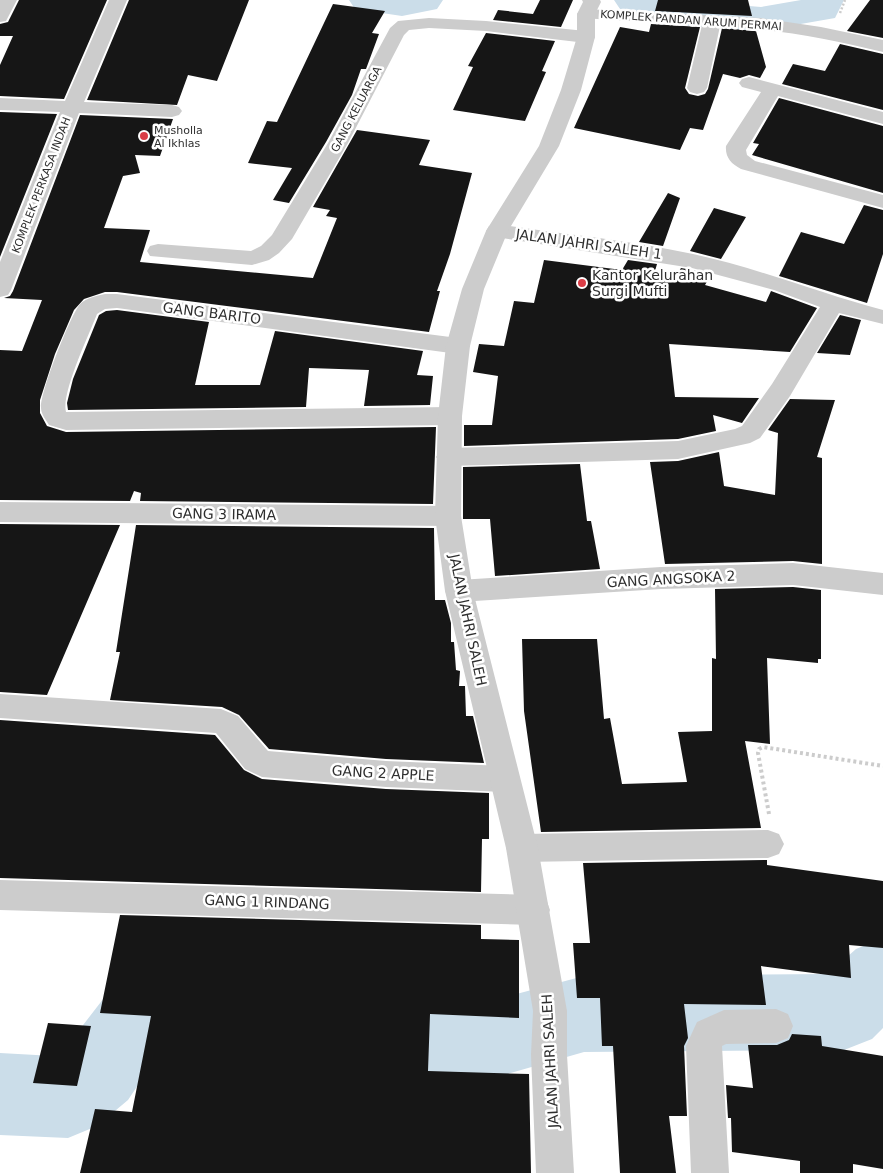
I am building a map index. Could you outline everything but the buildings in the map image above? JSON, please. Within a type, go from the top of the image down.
[{"type":"street","points":[[0,17],[8,0]]},
{"type":"street","name":"KOMPLEK PERKASA INDAH","points":[[0,290],[72,106],[118,0]]},
{"type":"street","name":"KOMPLEK PANDAN ARUM PERMAI","points":[[589,7],[760,23],[803,29],[883,46]]},
{"type":"street","name":"JALAN JAHRI SALEH","points":[[555,1173],[550,1012],[522,848],[459,591],[448,516],[450,416],[458,346],[474,289],[496,231],[549,146],[570,90],[586,37],[589,7]]},
{"type":"street","points":[[697,88],[712,20]]},
{"type":"street","name":"GANG KELUARGA","points":[[158,251],[252,258],[263,254],[274,246],[281,239],[338,143],[396,32],[402,26],[429,23],[486,26],[586,37]]},
{"type":"street","points":[[749,83],[883,118]]},
{"type":"street","points":[[774,89],[736,146],[735,153],[738,159],[748,165],[883,202]]},
{"type":"street","name":"KOMPLEK PERKASA INDAH","points":[[0,104],[172,111]]},
{"type":"street","name":"JALAN JAHRI SALEH 1","points":[[496,231],[659,254],[694,261],[782,285],[833,304],[883,316]]},
{"type":"street","name":"GANG BARITO","points":[[450,416],[62,421],[56,417],[52,407],[62,372],[87,311],[93,305],[102,302],[117,301],[458,346]]},
{"type":"street","points":[[449,457],[678,450],[741,437],[752,432],[782,390],[833,304]]},
{"type":"street","name":"GANG 3 IRAMA","points":[[0,512],[448,516]]},
{"type":"street","name":"GANG ANGSOKA 2","points":[[459,591],[661,578],[793,574],[883,584]]},
{"type":"street","name":"GANG 2 APPLE","points":[[0,706],[221,721],[228,724],[234,730],[253,760],[262,764],[386,774],[504,779]]},
{"type":"street","points":[[522,848],[768,844]]},
{"type":"street","name":"GANG 1 RINDANG","points":[[0,895],[534,910]]},
{"type":"street","points":[[710,1173],[704,1046],[709,1034],[724,1027],[776,1026]]},
{"type":"path","points":[[768,844],[772,842],[774,837],[758,753],[759,749],[763,747],[883,766]]},
{"type":"waterway","points":[[369,0],[402,4],[423,0]]},
{"type":"waterway","points":[[634,0],[677,13],[761,19],[821,9],[824,0]]},
{"type":"waterway","points":[[344,1057],[401,1059],[486,1041],[584,1014],[844,1012],[883,975]]},
{"type":"waterway","points":[[0,1094],[68,1097],[99,1071],[135,1021],[236,1028]]},
{"type":"place","name":"Musholla Al Ikhlas","points":[[144,136]]},
{"type":"place","name":"Kantor Kelurahan Surgi Mufti","points":[[582,283]]}]
